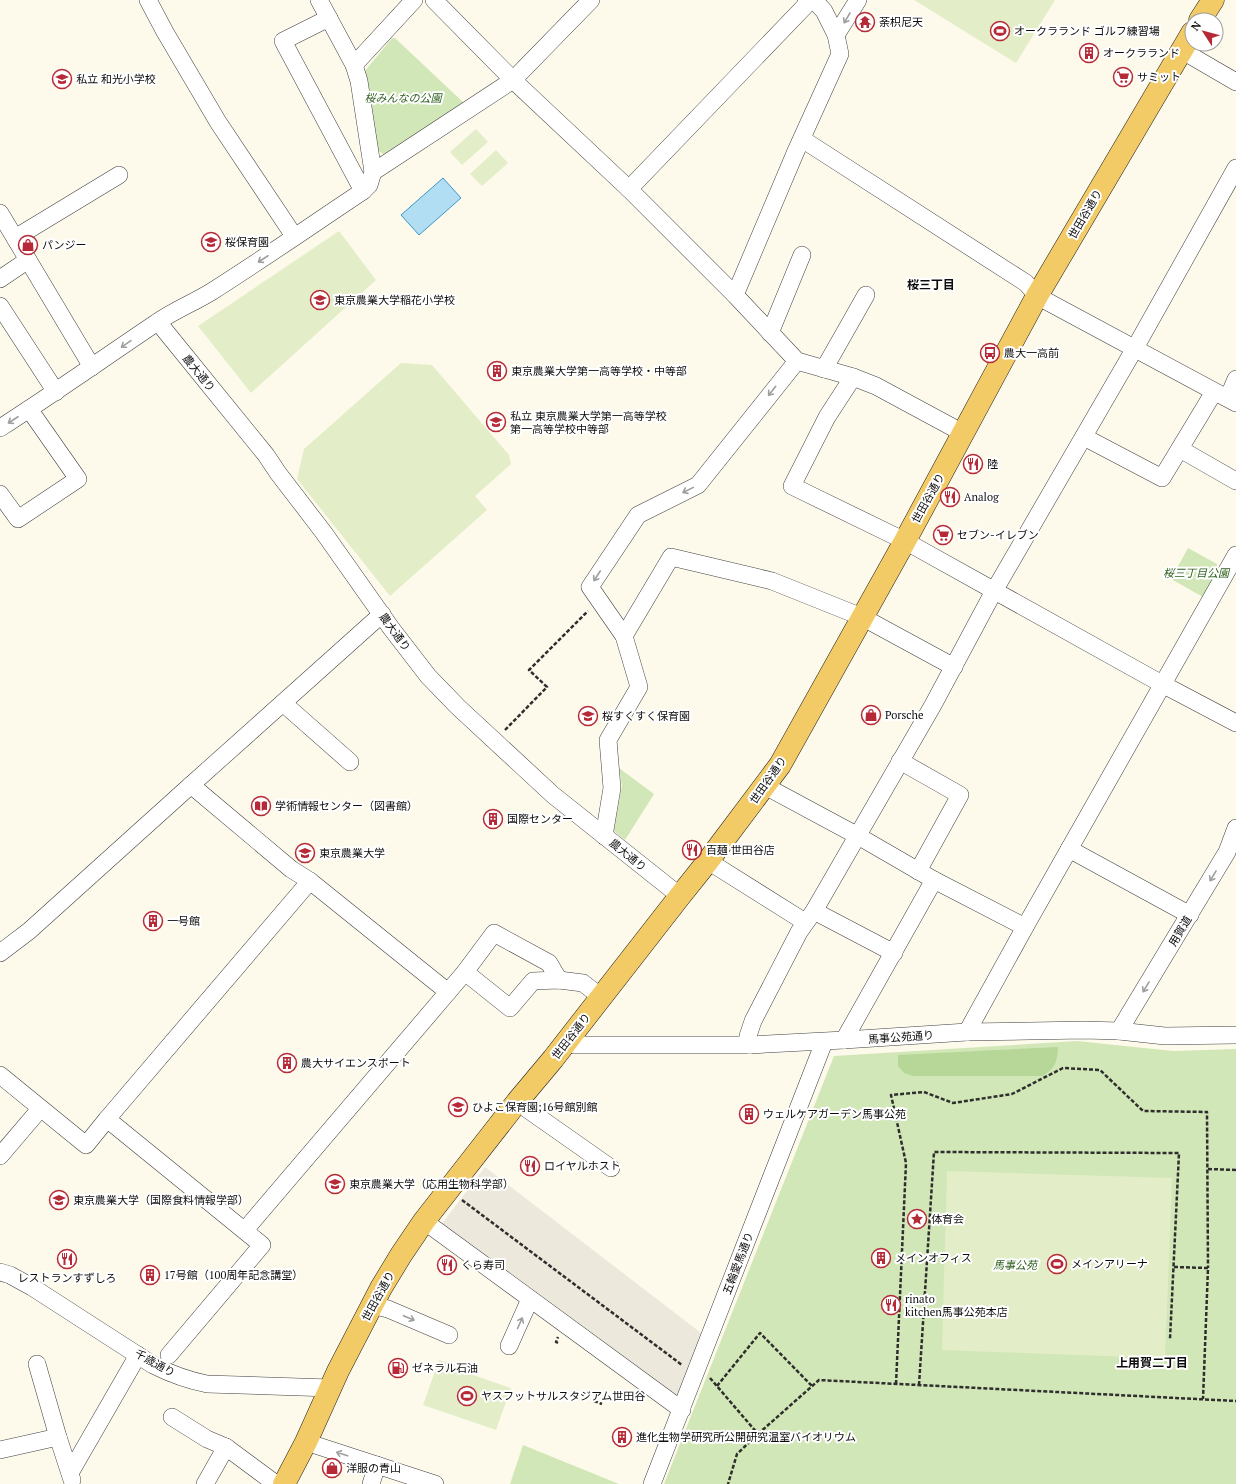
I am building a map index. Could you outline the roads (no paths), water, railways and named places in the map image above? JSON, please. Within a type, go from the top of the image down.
[{"type":"main road","points":[[1205,12],[1213,0]]},
{"type":"main road","name":"世田谷通り","points":[[284,1484],[306,1442],[338,1371],[372,1304],[401,1255],[424,1221],[517,1102],[602,997],[708,861],[780,765],[818,686],[862,617],[963,435],[1037,296],[1184,45]]},
{"type":"street","points":[[148,0],[218,122],[294,236]]},
{"type":"street","points":[[0,428],[56,392],[158,322],[209,293],[266,257],[294,236],[363,191],[369,185],[373,172],[359,81],[354,65],[319,0]]},
{"type":"street","points":[[354,65],[414,0]]},
{"type":"street","points":[[434,0],[514,80],[629,189],[735,295],[797,361],[854,376],[876,386],[952,427],[963,435]]},
{"type":"street","points":[[373,172],[514,80],[591,0]]},
{"type":"street","points":[[629,189],[805,6],[807,0]]},
{"type":"street","points":[[735,295],[840,54],[836,35],[824,11],[814,0]]},
{"type":"street","points":[[836,35],[858,0]]},
{"type":"street","points":[[329,18],[282,41],[363,191]]},
{"type":"street","points":[[1198,52],[1236,82]]},
{"type":"street","points":[[802,139],[1026,283],[1037,296],[1226,398]]},
{"type":"street","points":[[750,1045],[748,1036],[753,1020],[810,916],[858,836],[954,667],[994,591],[1135,348],[1236,168]]},
{"type":"street","points":[[14,238],[119,175]]},
{"type":"street","points":[[0,213],[92,367]]},
{"type":"street","points":[[770,333],[802,255]]},
{"type":"street","points":[[0,279],[28,260]]},
{"type":"street","points":[[824,369],[866,295]]},
{"type":"street","points":[[0,306],[56,392]]},
{"type":"street","name":"農大通り","points":[[158,322],[266,455],[278,473],[324,532],[391,628],[428,676],[458,707],[553,794],[680,896]]},
{"type":"street","points":[[604,836],[612,788],[608,740],[638,687],[624,636],[590,587],[638,515],[698,485],[797,361]]},
{"type":"street","points":[[854,376],[828,417],[792,486],[905,541],[1162,684],[1236,723]]},
{"type":"street","points":[[1084,437],[1162,478],[1180,449],[1226,398],[1236,379]]},
{"type":"street","points":[[0,494],[18,519],[78,479],[30,409]]},
{"type":"street","points":[[1180,449],[1236,481]]},
{"type":"street","points":[[967,1032],[1236,555]]},
{"type":"street","points":[[624,636],[671,557],[772,581],[862,617],[954,667]]},
{"type":"street","points":[[0,953],[29,931],[382,614]]},
{"type":"street","points":[[283,703],[350,762]]},
{"type":"street","points":[[900,761],[960,795],[918,870]]},
{"type":"street","points":[[190,785],[291,869],[310,881],[448,992]]},
{"type":"street","points":[[765,786],[858,836],[934,880],[1025,927]]},
{"type":"street","name":"用賀道","points":[[1119,1031],[1190,914],[1231,853],[1236,828]]},
{"type":"street","points":[[1069,849],[1190,914]]},
{"type":"street","points":[[708,861],[810,916],[894,953]]},
{"type":"street","points":[[844,1040],[934,880]]},
{"type":"street","points":[[0,1075],[86,1145],[310,881]]},
{"type":"street","points":[[244,1230],[465,972],[494,933],[549,963],[559,980]]},
{"type":"street","points":[[465,972],[510,1008],[534,981],[559,980],[583,984],[602,997]]},
{"type":"street","name":"馬事公苑通り","points":[[568,1040],[574,1045],[750,1045],[824,1042],[967,1032],[1084,1030],[1119,1031],[1165,1036],[1236,1035]]},
{"type":"street","name":"五輪愛馬通り","points":[[652,1484],[824,1042]]},
{"type":"street","points":[[517,1102],[611,1168]]},
{"type":"street","points":[[0,1156],[40,1109]]},
{"type":"street","points":[[107,1119],[262,1245],[168,1356]]},
{"type":"street","points":[[424,1221],[682,1410]]},
{"type":"street","name":"千歳通り","points":[[0,1272],[10,1275],[32,1287],[138,1355],[169,1373],[207,1384],[331,1388]]},
{"type":"street","points":[[509,1346],[530,1299]]},
{"type":"street","points":[[372,1304],[388,1309],[449,1335]]},
{"type":"street","points":[[71,1479],[138,1355]]},
{"type":"street","points":[[36,1364],[71,1479]]},
{"type":"street","points":[[172,1417],[207,1439],[226,1447],[276,1484]]},
{"type":"street","points":[[0,1450],[58,1438]]},
{"type":"street","points":[[306,1442],[435,1484]]},
{"type":"street","points":[[205,1484],[226,1447]]},
{"type":"street","points":[[372,1484],[377,1465]]},
{"type":"water","points":[[443,178],[461,198],[419,235],[401,215]]},
{"type":"place","name":"荼枳尼天","points":[[865,22]]},
{"type":"place","name":"オークラランド ゴルフ練習場","points":[[1000,31]]},
{"type":"place","name":"オークラランド","points":[[1089,53]]},
{"type":"place","name":"サミット","points":[[1123,77]]},
{"type":"place","name":"私立 和光小学校","points":[[62,79]]},
{"type":"place","name":"桜保育園","points":[[211,242]]},
{"type":"place","name":"パンジー","points":[[28,245]]},
{"type":"place","name":"東京農業大学稲花小学校","points":[[320,300]]},
{"type":"place","name":"農大一高前","points":[[990,353]]},
{"type":"place","name":"東京農業大学第一高等学校・中等部","points":[[497,371]]},
{"type":"place","name":"私立 東京農業大学第一高等学校 第一高等学校中等部","points":[[496,422]]},
{"type":"place","name":"陸","points":[[973,464]]},
{"type":"place","name":"Analog","points":[[950,497]]},
{"type":"place","name":"セブン-イレブン","points":[[943,535]]},
{"type":"place","name":"Porsche","points":[[871,715]]},
{"type":"place","name":"桜すくすく保育園","points":[[588,716]]},
{"type":"place","name":"学術情報センター（図書館）","points":[[261,806]]},
{"type":"place","name":"国際センター","points":[[493,819]]},
{"type":"place","name":"百麺 世田谷店","points":[[692,850]]},
{"type":"place","name":"東京農業大学","points":[[305,853]]},
{"type":"place","name":"一号館","points":[[153,921]]},
{"type":"place","name":"農大サイエンスポート","points":[[287,1063]]},
{"type":"place","name":"ひよこ保育園;16号館別館","points":[[458,1107]]},
{"type":"place","name":"ウェルケアガーデン馬事公苑","points":[[749,1114]]},
{"type":"place","name":"ロイヤルホスト","points":[[530,1166]]},
{"type":"place","name":"東京農業大学（応用生物科学部）","points":[[335,1184]]},
{"type":"place","name":"東京農業大学（国際食料情報学部）","points":[[59,1200]]},
{"type":"place","name":"体育会","points":[[917,1219]]},
{"type":"place","name":"メインオフィス","points":[[881,1258]]},
{"type":"place","name":"レストランすずしろ","points":[[67,1259]]},
{"type":"place","name":"メインアリーナ","points":[[1057,1264]]},
{"type":"place","name":"くら寿司","points":[[447,1265]]},
{"type":"place","name":"17号館（100周年記念講堂）","points":[[150,1275]]},
{"type":"place","name":"rinato kitchen馬事公苑本店","points":[[891,1305]]},
{"type":"place","name":"ゼネラル石油","points":[[398,1368]]},
{"type":"place","name":"ヤスフットサルスタジアム世田谷","points":[[467,1396]]},
{"type":"place","name":"進化生物学研究所公開研究温室バイオリウム","points":[[622,1437]]},
{"type":"place","name":"洋服の青山","points":[[332,1468]]},
{"type":"district","name":"桜三丁目","points":[[931,285]]},
{"type":"district","name":"上用賀二丁目","points":[[1152,1363]]},
{"type":"park label","name":"桜みんなの公園","points":[[403,98]]},
{"type":"park label","name":"桜三丁目公園","points":[[1196,573]]},
{"type":"park label","name":"馬事公苑","points":[[1015,1265]]}]
